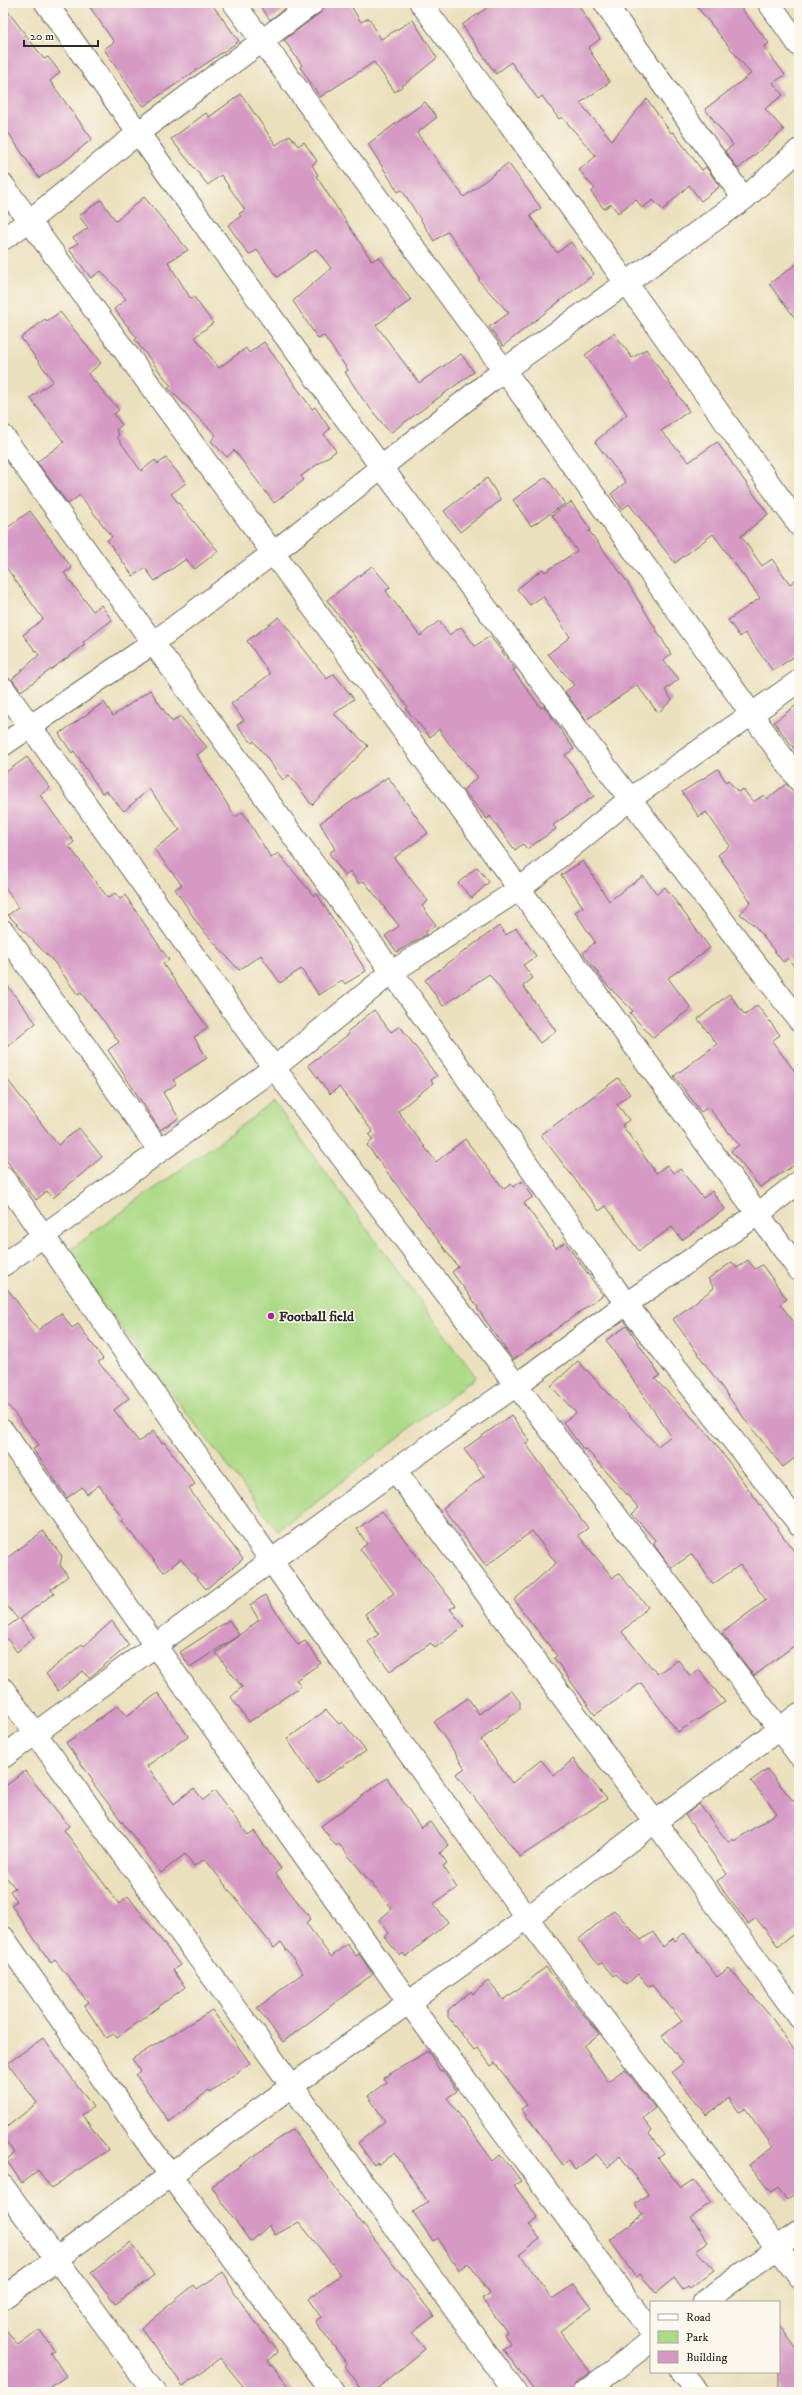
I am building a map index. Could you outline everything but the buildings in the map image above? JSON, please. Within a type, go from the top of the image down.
[{"type":"street","points":[[46,3],[138,133],[382,466],[630,800],[799,1020]]},
{"type":"street","points":[[234,3],[260,41],[504,370],[799,780]]},
{"type":"street","points":[[3,239],[29,221],[138,133],[313,3]]},
{"type":"street","points":[[421,3],[627,284],[799,525]]},
{"type":"street","points":[[606,3],[744,199]]},
{"type":"street","points":[[769,3],[799,45]]},
{"type":"street","points":[[3,745],[30,725],[153,643],[273,553],[504,370],[627,284],[744,199],[799,150]]},
{"type":"street","points":[[3,185],[521,888],[799,1270]]},
{"type":"street","points":[[3,436],[392,972],[626,1304],[799,1524]]},
{"type":"street","points":[[3,1265],[159,1150],[274,1068],[392,972],[521,888],[630,800],[750,713],[799,681]]},
{"type":"street","points":[[3,688],[274,1068],[518,1384],[799,1755]]},
{"type":"street","points":[[3,931],[159,1150]]},
{"type":"street","points":[[3,1178],[272,1562],[527,1918],[799,2277]]},
{"type":"street","points":[[3,1757],[156,1644],[272,1562],[395,1470],[518,1384],[626,1304],[758,1214],[799,1182]]},
{"type":"street","points":[[3,1431],[156,1644],[409,2003],[650,2331]]},
{"type":"street","points":[[395,1470],[655,1824],[799,2016]]},
{"type":"street","points":[[3,1689],[293,2085],[515,2392]]},
{"type":"street","points":[[3,2298],[293,2085],[527,1918],[655,1824],[799,1714]]},
{"type":"street","points":[[3,1937],[170,2175],[333,2392]]},
{"type":"street","points":[[3,2186],[55,2259],[154,2392]]},
{"type":"street","points":[[705,2301],[799,2232]]},
{"type":"street","points":[[585,2392],[650,2342]]},
{"type":"street","points":[[683,2373],[697,2392]]},
{"type":"green space","name":"Football field","points":[[274,1102],[476,1377],[278,1531],[64,1254]]},
{"type":"place","name":"Football field","points":[[271,1316]]}]
